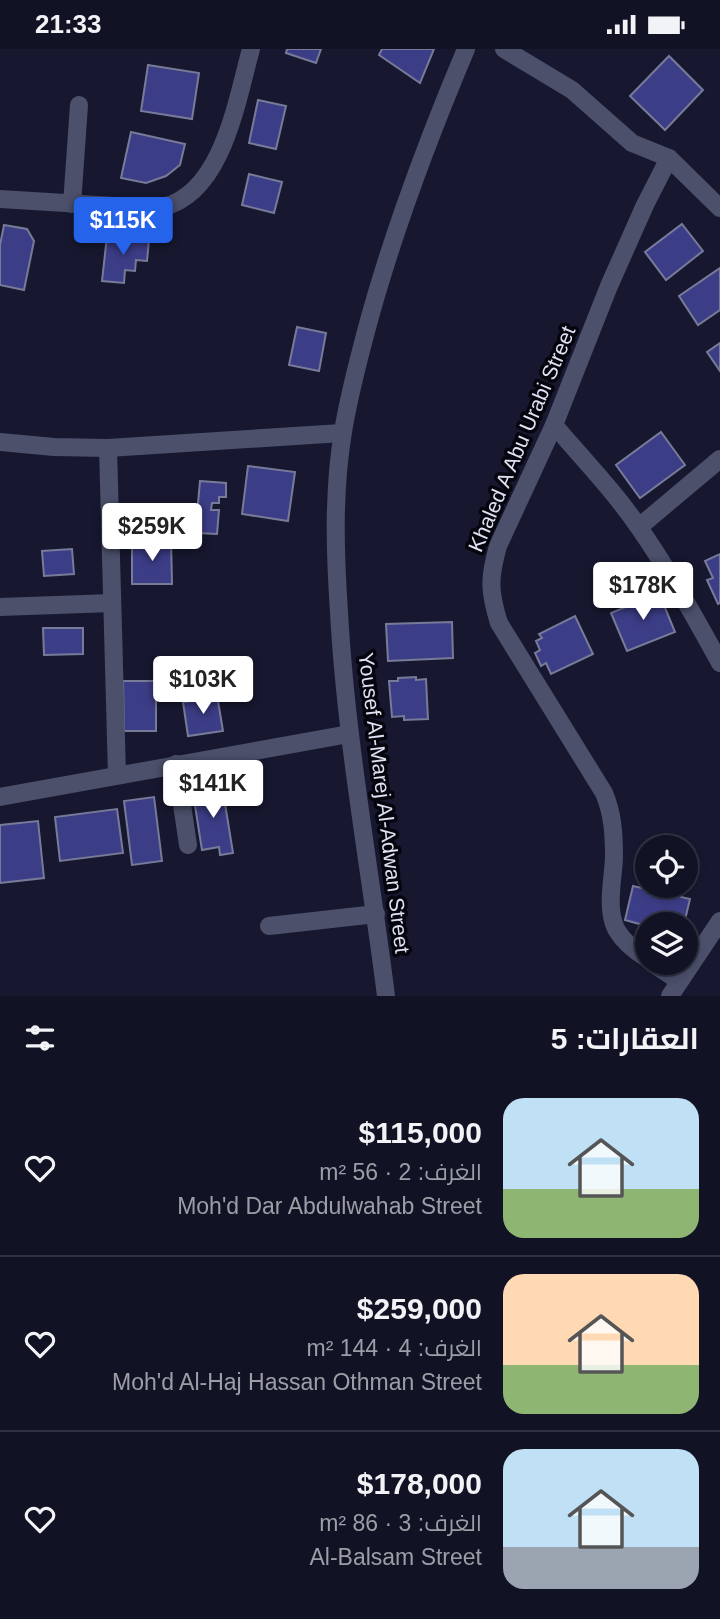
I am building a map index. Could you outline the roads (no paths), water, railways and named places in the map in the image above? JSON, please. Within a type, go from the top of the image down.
[{"type":"street","points":[[0,199],[147,208],[162,207],[190,194],[215,164],[227,137],[251,49]]},
{"type":"street","name":"Yousef Al-Marej Al-Adwan Street","points":[[386,996],[349,734],[341,655],[337,507],[342,433],[372,306],[401,213],[466,49]]},
{"type":"street","points":[[504,49],[572,90],[632,143],[668,158],[720,208]]},
{"type":"street","points":[[72,204],[79,105]]},
{"type":"street","name":"Khaled A Abu Urabi Street","points":[[635,948],[616,928],[611,912],[614,831],[611,809],[604,793],[499,623],[490,583],[498,546],[554,425],[609,286],[668,158]]},
{"type":"street","points":[[554,425],[639,527],[679,588],[720,663]]},
{"type":"street","points":[[0,442],[108,448],[342,433]]},
{"type":"street","points":[[108,448],[117,775]]},
{"type":"street","points":[[639,527],[720,459]]},
{"type":"street","points":[[0,607],[112,603]]},
{"type":"street","points":[[0,797],[349,734]]},
{"type":"street","points":[[176,764],[188,845]]},
{"type":"street","points":[[269,926],[376,914]]},
{"type":"street","points":[[663,975],[675,988],[720,921]]}]
